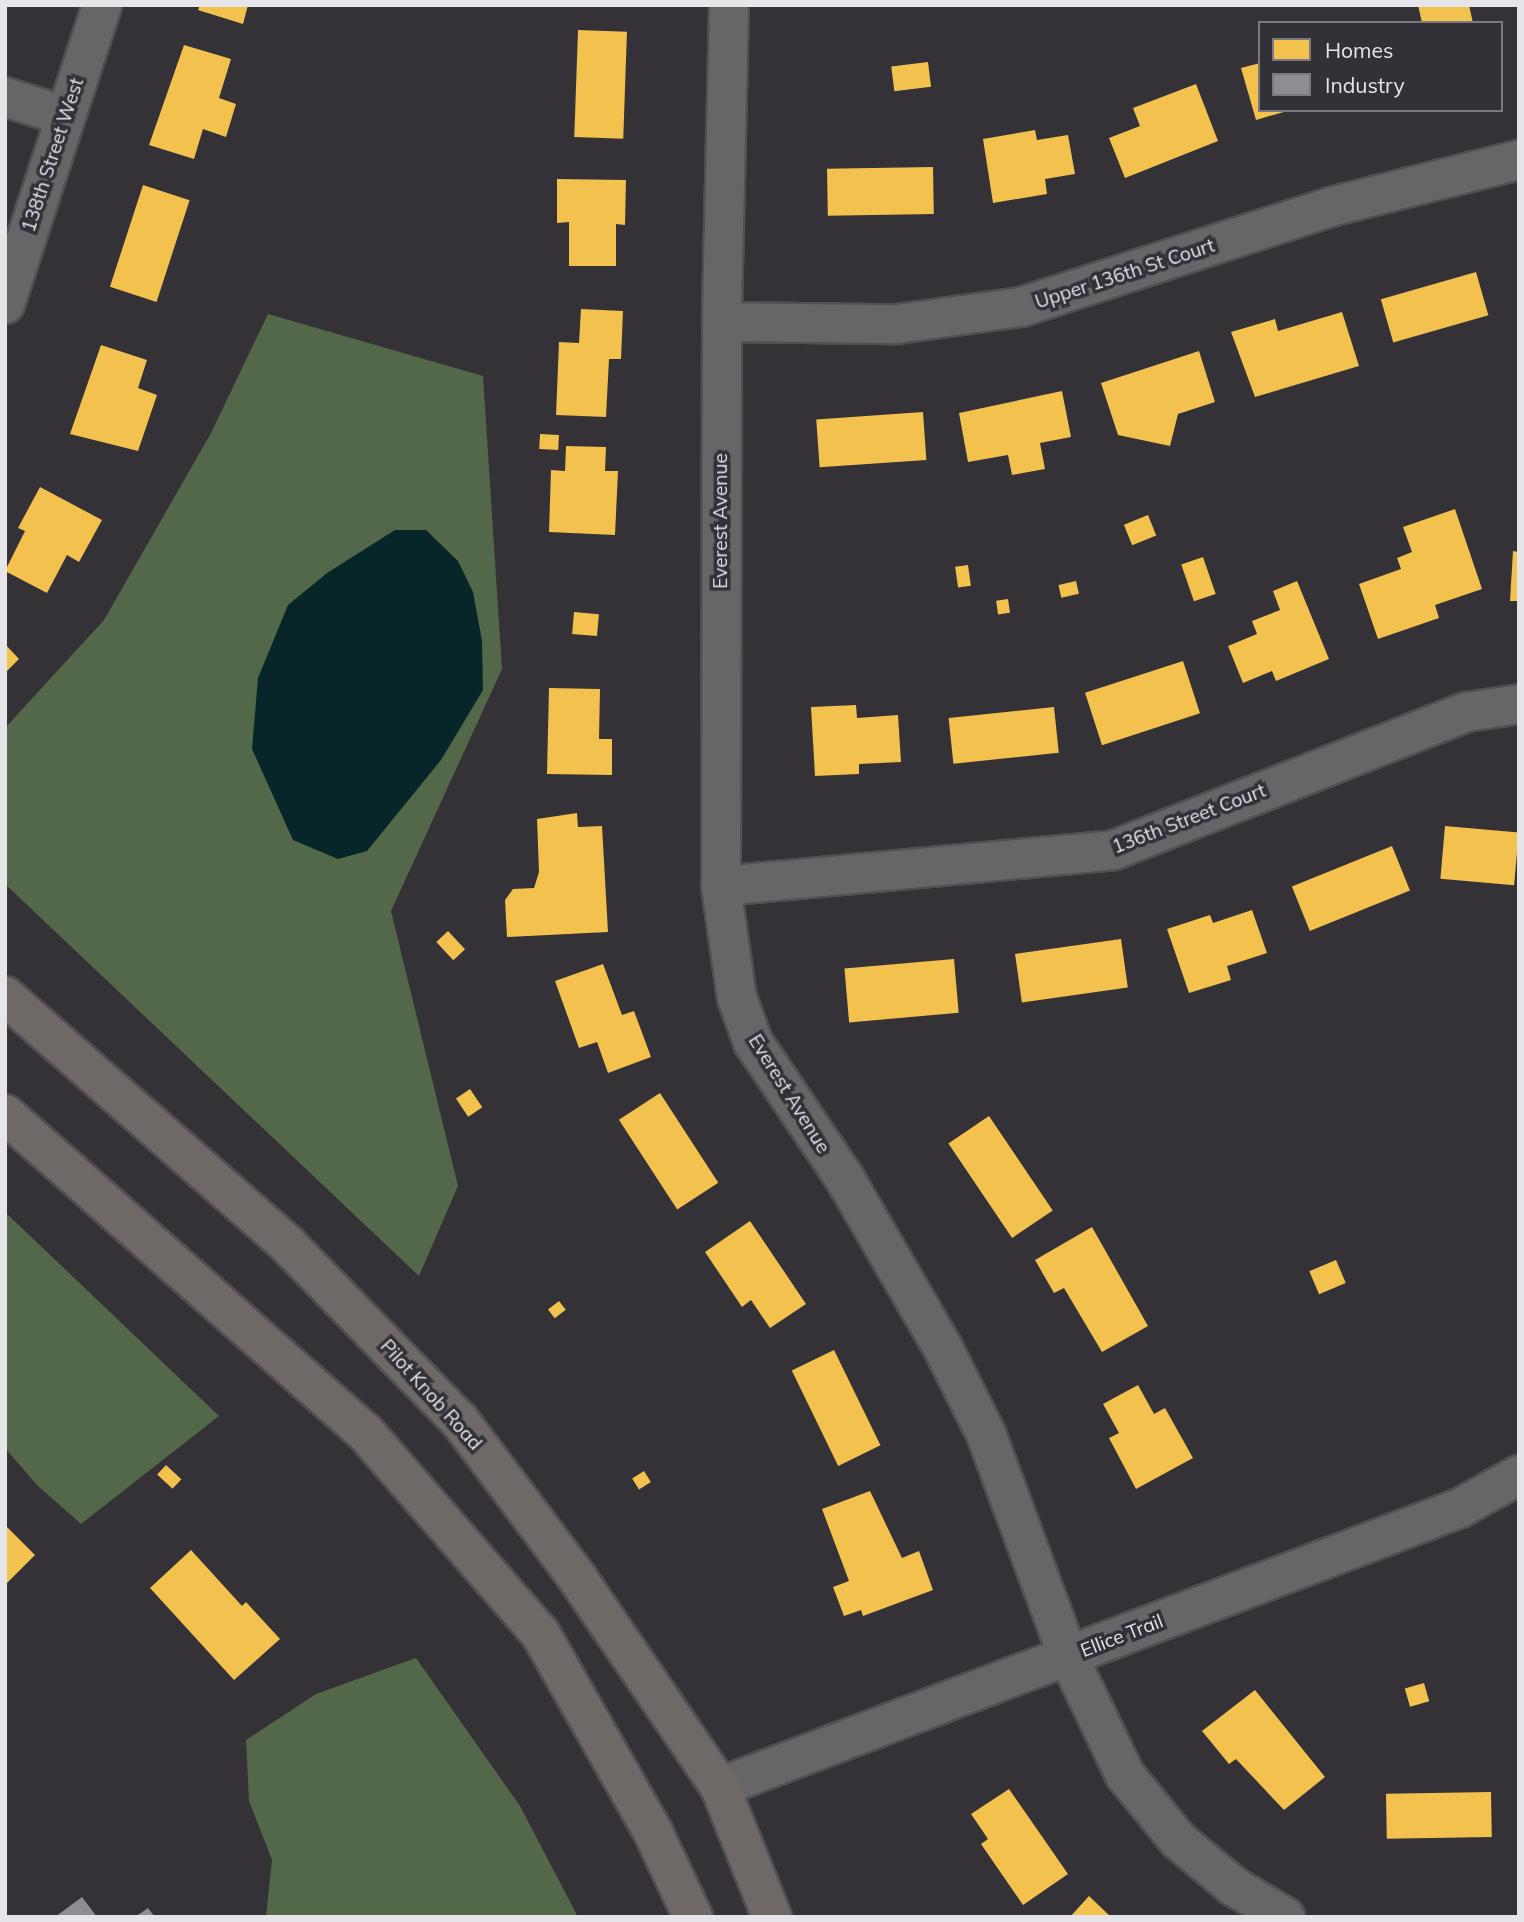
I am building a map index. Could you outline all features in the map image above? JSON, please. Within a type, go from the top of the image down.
[{"type":"main road","name":"Pilot Knob Road","points":[[5,996],[287,1244],[460,1421],[578,1579],[720,1787],[772,1917]]},
{"type":"main road","points":[[5,1114],[365,1432],[540,1633],[653,1832],[693,1917]]},
{"type":"street","name":"138th Street West","points":[[5,304],[102,5]]},
{"type":"street","name":"Everest Avenue","points":[[729,5],[722,322],[721,886],[728,961],[753,1042],[845,1179],[943,1348],[986,1434],[1068,1657],[1125,1774],[1178,1840],[1233,1886],[1285,1917]]},
{"type":"street","points":[[5,97],[65,116]]},
{"type":"street","name":"Upper 136th St Court","points":[[722,322],[897,324],[1021,307],[1331,207],[1519,160]]},
{"type":"street","name":"136th Street Court","points":[[721,886],[1114,850],[1467,712],[1519,704]]},
{"type":"street","name":"Ellice Trail","points":[[720,1787],[1460,1507],[1519,1475]]},
{"type":"green space","points":[[268,314],[483,376],[502,669],[391,911],[458,1186],[419,1276],[5,884],[5,728],[104,620],[211,433]]},
{"type":"green space","points":[[5,1212],[219,1416],[81,1524],[37,1485],[5,1448]]},
{"type":"green space","points":[[416,1658],[520,1806],[578,1917],[266,1917],[272,1860],[249,1801],[246,1740],[316,1694]]},
{"type":"water","points":[[395,530],[426,530],[458,561],[473,592],[482,641],[483,690],[441,760],[367,851],[338,859],[293,840],[252,749],[258,678],[288,605],[327,573]]},
{"type":"building: Homes","points":[[200,5],[248,5],[243,24],[198,10]]},
{"type":"building: Homes","points":[[1418,5],[1469,5],[1473,21],[1422,21]]},
{"type":"building: Homes","points":[[578,30],[627,32],[623,139],[574,137]]},
{"type":"building: Homes","points":[[184,45],[231,59],[219,98],[236,104],[226,137],[203,129],[194,159],[149,145]]},
{"type":"building: Homes","points":[[928,62],[931,87],[894,91],[891,67]]},
{"type":"building: Homes","points":[[1258,64],[1258,112],[1284,112],[1256,120],[1241,68]]},
{"type":"building: Homes","points":[[1196,84],[1218,141],[1125,178],[1109,138],[1140,126],[1133,108]]},
{"type":"building: Homes","points":[[1035,130],[1037,140],[1068,135],[1075,174],[1045,179],[1047,194],[993,203],[983,139]]},
{"type":"building: Homes","points":[[933,167],[934,214],[828,216],[827,169]]},
{"type":"building: Homes","points":[[557,179],[626,180],[625,225],[616,224],[616,266],[569,266],[569,222],[557,223]]},
{"type":"building: Homes","points":[[143,185],[190,200],[157,302],[110,287]]},
{"type":"building: Homes","points":[[1476,272],[1488,315],[1393,343],[1381,299]]},
{"type":"building: Homes","points":[[581,309],[623,311],[621,359],[609,359],[606,417],[556,415],[559,342],[579,343]]},
{"type":"building: Homes","points":[[1342,312],[1359,366],[1255,397],[1231,332],[1275,319],[1278,331]]},
{"type":"building: Homes","points":[[101,345],[147,360],[138,388],[157,395],[138,451],[70,434]]},
{"type":"building: Homes","points":[[1199,351],[1215,402],[1178,414],[1170,446],[1118,435],[1101,383]]},
{"type":"building: Homes","points":[[1062,391],[1071,437],[1040,443],[1045,469],[1012,475],[1008,455],[968,462],[959,413]]},
{"type":"building: Homes","points":[[923,412],[926,460],[820,467],[816,419]]},
{"type":"building: Homes","points":[[540,434],[559,435],[558,450],[539,449]]},
{"type":"building: Homes","points":[[566,446],[606,447],[605,471],[618,471],[615,535],[549,532],[551,470],[565,471]]},
{"type":"building: Homes","points":[[40,487],[102,520],[79,562],[67,555],[47,593],[5,571],[25,531],[18,528]]},
{"type":"building: Homes","points":[[1455,509],[1482,589],[1435,605],[1439,618],[1378,639],[1359,584],[1401,569],[1397,558],[1412,552],[1403,527]]},
{"type":"building: Homes","points":[[1148,515],[1156,535],[1132,545],[1124,525]]},
{"type":"building: Homes","points":[[1513,551],[1519,552],[1519,601],[1510,601]]},
{"type":"building: Homes","points":[[1203,557],[1216,594],[1194,601],[1181,564]]},
{"type":"building: Homes","points":[[968,565],[971,586],[958,588],[955,567]]},
{"type":"building: Homes","points":[[1076,581],[1079,594],[1061,598],[1058,585]]},
{"type":"building: Homes","points":[[1297,581],[1329,659],[1276,681],[1272,671],[1243,683],[1228,646],[1257,634],[1252,621],[1280,610],[1273,591]]},
{"type":"building: Homes","points":[[1008,599],[1010,613],[998,615],[996,601]]},
{"type":"building: Homes","points":[[574,612],[599,614],[597,636],[572,634]]},
{"type":"building: Homes","points":[[5,644],[19,659],[5,673]]},
{"type":"building: Homes","points":[[1183,661],[1200,713],[1102,745],[1085,693]]},
{"type":"building: Homes","points":[[549,688],[600,689],[599,739],[612,739],[612,775],[547,774]]},
{"type":"building: Homes","points":[[856,705],[857,718],[898,715],[901,762],[859,764],[859,774],[815,776],[811,707]]},
{"type":"building: Homes","points":[[1054,707],[1059,753],[953,764],[949,718]]},
{"type":"building: Homes","points":[[577,813],[578,827],[602,826],[608,932],[507,937],[505,900],[513,889],[534,888],[539,872],[537,819]]},
{"type":"building: Homes","points":[[1445,826],[1519,832],[1514,885],[1440,879]]},
{"type":"building: Homes","points":[[1392,846],[1410,891],[1310,931],[1292,886]]},
{"type":"building: Homes","points":[[1252,910],[1267,953],[1227,966],[1231,980],[1189,993],[1167,929],[1210,915],[1213,923]]},
{"type":"building: Homes","points":[[448,931],[465,949],[453,960],[436,942]]},
{"type":"building: Homes","points":[[1121,939],[1128,988],[1022,1002],[1015,954]]},
{"type":"building: Homes","points":[[954,959],[959,1013],[849,1022],[844,969]]},
{"type":"building: Homes","points":[[603,964],[622,1015],[634,1011],[651,1057],[608,1073],[597,1042],[579,1048],[555,981]]},
{"type":"building: Homes","points":[[470,1089],[482,1107],[468,1117],[456,1099]]},
{"type":"building: Homes","points":[[660,1093],[718,1183],[677,1209],[619,1120]]},
{"type":"building: Homes","points":[[989,1116],[1053,1211],[1012,1238],[948,1143]]},
{"type":"building: Homes","points":[[750,1221],[806,1304],[770,1328],[751,1300],[742,1307],[705,1252]]},
{"type":"building: Homes","points":[[1092,1227],[1148,1326],[1102,1352],[1064,1288],[1054,1293],[1035,1260]]},
{"type":"building: Homes","points":[[1336,1260],[1346,1283],[1319,1294],[1309,1271]]},
{"type":"building: Homes","points":[[559,1301],[566,1310],[555,1318],[548,1310]]},
{"type":"building: Homes","points":[[834,1350],[880,1445],[838,1466],[792,1371]]},
{"type":"building: Homes","points":[[1138,1385],[1154,1414],[1165,1408],[1193,1458],[1136,1489],[1109,1438],[1119,1433],[1103,1404]]},
{"type":"building: Homes","points":[[166,1465],[181,1479],[172,1489],[157,1475]]},
{"type":"building: Homes","points":[[644,1471],[651,1482],[639,1489],[632,1478]]},
{"type":"building: Homes","points":[[870,1491],[902,1558],[919,1551],[933,1590],[863,1616],[861,1610],[844,1616],[833,1587],[849,1581],[822,1509]]},
{"type":"building: Homes","points":[[5,1525],[35,1555],[5,1585]]},
{"type":"building: Homes","points":[[191,1550],[242,1606],[246,1602],[280,1639],[234,1680],[150,1588]]},
{"type":"building: Homes","points":[[1424,1683],[1429,1701],[1410,1707],[1405,1689]]},
{"type":"building: Homes","points":[[1255,1690],[1325,1777],[1284,1810],[1236,1759],[1229,1764],[1202,1731]]},
{"type":"building: Homes","points":[[1009,1789],[1068,1874],[1023,1905],[981,1844],[988,1839],[971,1814]]},
{"type":"building: Homes","points":[[1491,1792],[1492,1837],[1387,1839],[1386,1794]]},
{"type":"building: Homes","points":[[1089,1896],[1111,1917],[1070,1917]]},
{"type":"building: Industry","points":[[82,1897],[97,1917],[55,1917]]},
{"type":"building: Industry","points":[[148,1908],[155,1917],[135,1917]]}]
